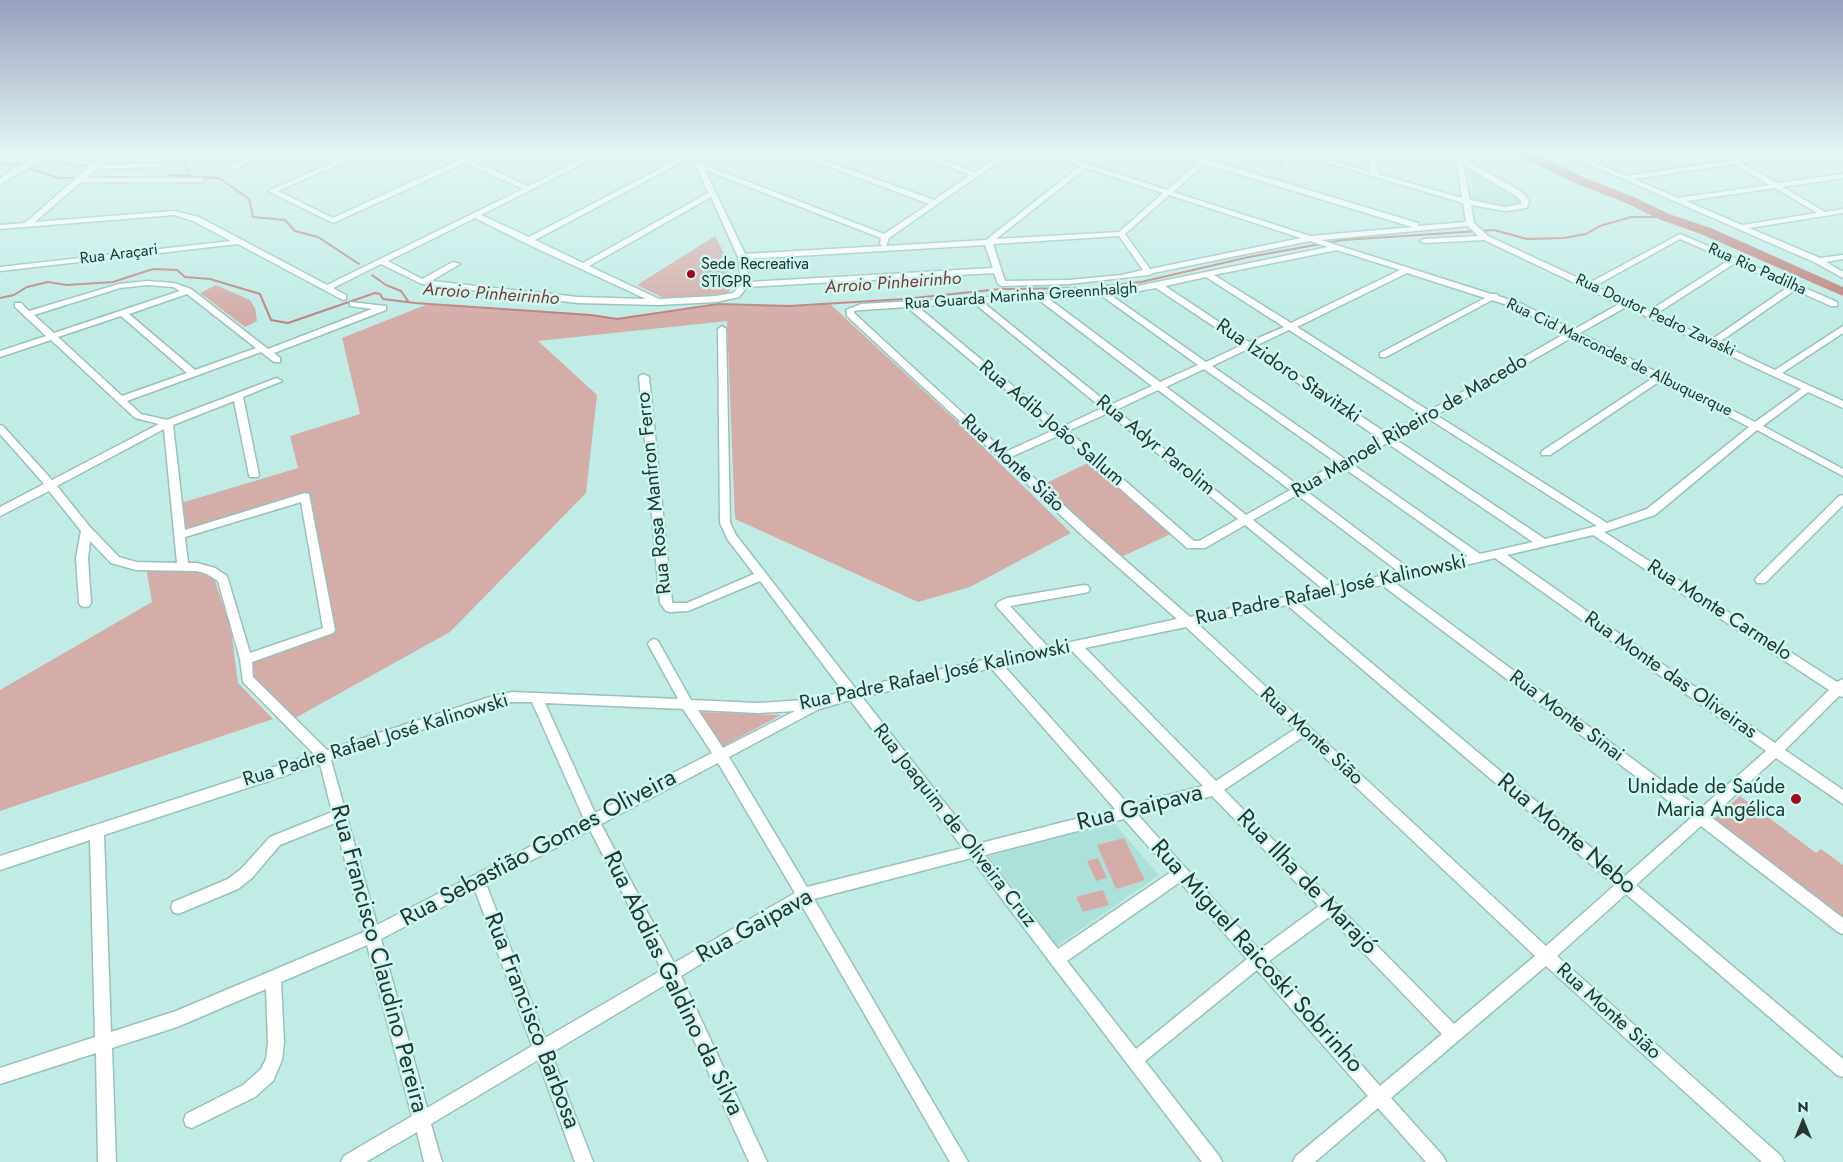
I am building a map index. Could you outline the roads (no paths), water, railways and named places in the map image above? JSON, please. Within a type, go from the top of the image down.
[{"type":"street","points":[[28,225],[48,207]]},
{"type":"street","points":[[305,207],[333,221],[363,207]]},
{"type":"street","points":[[327,288],[491,207]]},
{"type":"street","points":[[528,241],[592,207]]},
{"type":"street","points":[[583,266],[688,207]]},
{"type":"street","points":[[381,261],[422,282],[578,300],[659,302],[716,299],[736,295],[744,285],[742,257],[719,207]]},
{"type":"street","points":[[807,207],[884,237]]},
{"type":"street","points":[[884,237],[928,207]]},
{"type":"street","points":[[988,242],[1032,207]]},
{"type":"street","points":[[742,257],[1121,234],[1153,207]]},
{"type":"street","name":"Rua Cid Marcondes de Albuquerque","points":[[1215,207],[1494,296],[1519,306],[1756,426],[1843,473]]},
{"type":"street","points":[[1355,207],[1421,227]]},
{"type":"street","points":[[1467,207],[1471,226]]},
{"type":"street","points":[[1500,207],[1511,209],[1523,207]]},
{"type":"street","points":[[1695,207],[1819,260],[1843,276]]},
{"type":"street","points":[[1812,207],[1824,214]]},
{"type":"street","points":[[1742,227],[1843,211]]},
{"type":"street","points":[[0,227],[174,212],[196,219],[343,296]]},
{"type":"street","points":[[475,215],[659,302]]},
{"type":"street","name":"Rua Guarda Marinha Greennhalgh","points":[[997,270],[1002,284],[1069,282],[1149,273],[1315,239],[1421,227],[1471,226]]},
{"type":"street","name":"Rua Doutor Pedro Zavaski","points":[[1471,226],[1482,236],[1843,405]]},
{"type":"street","points":[[200,245],[210,239],[213,228]]},
{"type":"street","points":[[1121,234],[1149,273]]},
{"type":"street","points":[[1424,241],[1482,236]]},
{"type":"street","name":"Rua Rio Padilha","points":[[1590,286],[1680,236],[1834,304]]},
{"type":"street","points":[[883,249],[884,237]]},
{"type":"street","name":"Rua Araçari","points":[[0,269],[239,242]]},
{"type":"street","points":[[744,285],[997,270],[988,242]]},
{"type":"street","name":"Rua Guarda Marinha Greennhalgh","points":[[850,310],[861,307],[1104,294],[1208,275],[1337,247]]},
{"type":"street","points":[[1819,260],[1843,257]]},
{"type":"street","points":[[1650,314],[1735,260]]},
{"type":"street","points":[[422,282],[456,264]]},
{"type":"street","points":[[1005,456],[1290,327],[1408,269]]},
{"type":"street","name":"Rua Monte Carmelo","points":[[1208,275],[1430,415],[1841,688]]},
{"type":"street","points":[[27,314],[105,289],[133,284],[160,283],[174,285],[188,291],[276,360]]},
{"type":"street","name":"Rua Izidoro Stavitzki","points":[[1158,285],[1543,543]]},
{"type":"street","points":[[1713,343],[1795,286]]},
{"type":"street","points":[[0,354],[188,291]]},
{"type":"street","points":[[1104,294],[1478,558]]},
{"type":"street","points":[[1383,354],[1494,296]]},
{"type":"street","points":[[1042,298],[1409,574]]},
{"type":"street","name":"Rua Adyr Parolim","points":[[976,301],[1334,591]]},
{"type":"street","name":"Rua Manoel Ribeiro de Macedo","points":[[1191,545],[1201,545],[1574,334],[1626,302]]},
{"type":"street","points":[[121,400],[383,308],[353,304]]},
{"type":"street","points":[[18,305],[138,416],[168,422]]},
{"type":"street","name":"Rua Adib João Sallum","points":[[910,305],[1060,431],[1191,545]]},
{"type":"street","name":"Rua Monte Sião","points":[[850,310],[852,317],[1088,534],[1188,622],[1546,956],[1775,1162]]},
{"type":"street","points":[[123,313],[194,374]]},
{"type":"street","points":[[1776,373],[1843,329]]},
{"type":"street","name":"Rua Joaquim de Oliveira Cruz","points":[[722,330],[725,523],[732,537],[760,576],[1213,1162]]},
{"type":"street","name":"Rua Rosa Manfron Ferro","points":[[644,377],[663,595],[666,603],[670,608],[688,607],[760,576]]},
{"type":"street","points":[[1546,453],[1660,377]]},
{"type":"street","points":[[0,512],[168,422],[277,381]]},
{"type":"street","name":"Rua Padre Rafael José Kalinowski","points":[[0,863],[493,701],[512,697],[758,708],[820,704],[853,694],[1384,580],[1601,529],[1651,512],[1756,426],[1808,388]]},
{"type":"street","points":[[238,396],[254,475]]},
{"type":"street","points":[[168,422],[183,566]]},
{"type":"street","points":[[0,428],[111,557],[120,563],[205,568],[223,579],[246,659],[247,679],[252,688],[324,756]]},
{"type":"street","name":"Rua Cid Marcondes de Albuquerque","points":[[1788,443],[1843,466]]},
{"type":"street","points":[[180,535],[305,497],[329,630],[246,659]]},
{"type":"street","points":[[1761,580],[1843,499]]},
{"type":"street","points":[[85,603],[82,558],[86,530]]},
{"type":"street","name":"Rua Monte das Oliveiras","points":[[1496,554],[1843,798]]},
{"type":"street","name":"Rua Monte Sinai","points":[[1384,580],[1700,817],[1843,927]]},
{"type":"street","points":[[1045,652],[1002,605],[1007,602],[1084,589]]},
{"type":"street","name":"Rua Monte Nebo","points":[[1289,600],[1843,1069]]},
{"type":"street","points":[[654,644],[688,706],[720,754],[804,895],[959,1162]]},
{"type":"street","name":"Rua Ilha de Marajó","points":[[1075,646],[1453,1034]]},
{"type":"street","name":"Rua Miguel Raicoski Sobrinho","points":[[994,663],[1437,1162]]},
{"type":"street","points":[[1302,1162],[1546,956],[1775,751],[1841,688]]},
{"type":"street","name":"Rua Abdias Galdino da Silva","points":[[536,697],[592,821],[672,974],[755,1161]]},
{"type":"street","name":"Rua Sebastião Gomes Oliveira","points":[[0,1076],[177,1019],[371,936],[820,704]]},
{"type":"street","name":"Rua Gaipava","points":[[350,1162],[421,1122],[804,895],[1215,789],[1304,730]]},
{"type":"street","name":"Rua Francisco Claudino Pereira","points":[[324,756],[433,1162]]},
{"type":"street","points":[[178,906],[233,884],[247,872],[275,841],[340,815]]},
{"type":"street","points":[[97,830],[107,1162]]},
{"type":"street","points":[[1057,959],[1181,873]]},
{"type":"street","name":"Rua Francisco Barbosa","points":[[478,880],[584,1162]]},
{"type":"street","points":[[1134,1060],[1258,960],[1330,907]]},
{"type":"street","points":[[192,1120],[249,1091],[267,1075],[274,1060],[276,1043],[272,978]]},
{"type":"waterway","points":[[251,207],[253,217],[285,220],[295,231],[318,237],[359,264]]},
{"type":"waterway","points":[[1645,207],[1665,217],[1706,231],[1843,292]]},
{"type":"waterway","name":"Arroio Pinheirinho","points":[[0,298],[14,295],[27,287],[48,282],[67,285],[113,282],[153,269],[177,270],[185,277],[210,279],[260,294],[271,320],[288,323],[375,293],[380,294],[383,299],[415,303],[591,315],[617,319],[718,304],[789,306],[905,299],[1000,289],[1087,288],[1141,282],[1249,257],[1343,240],[1494,230],[1527,239],[1564,238],[1586,234],[1600,226],[1631,217],[1665,217]]},
{"type":"waterway","points":[[372,275],[386,285],[401,291],[408,301]]},
{"type":"place","name":"Sede Recreativa STIGPR","points":[[691,274]]},
{"type":"place","name":"Unidade de Saúde Maria Angélica","points":[[1796,799]]}]
